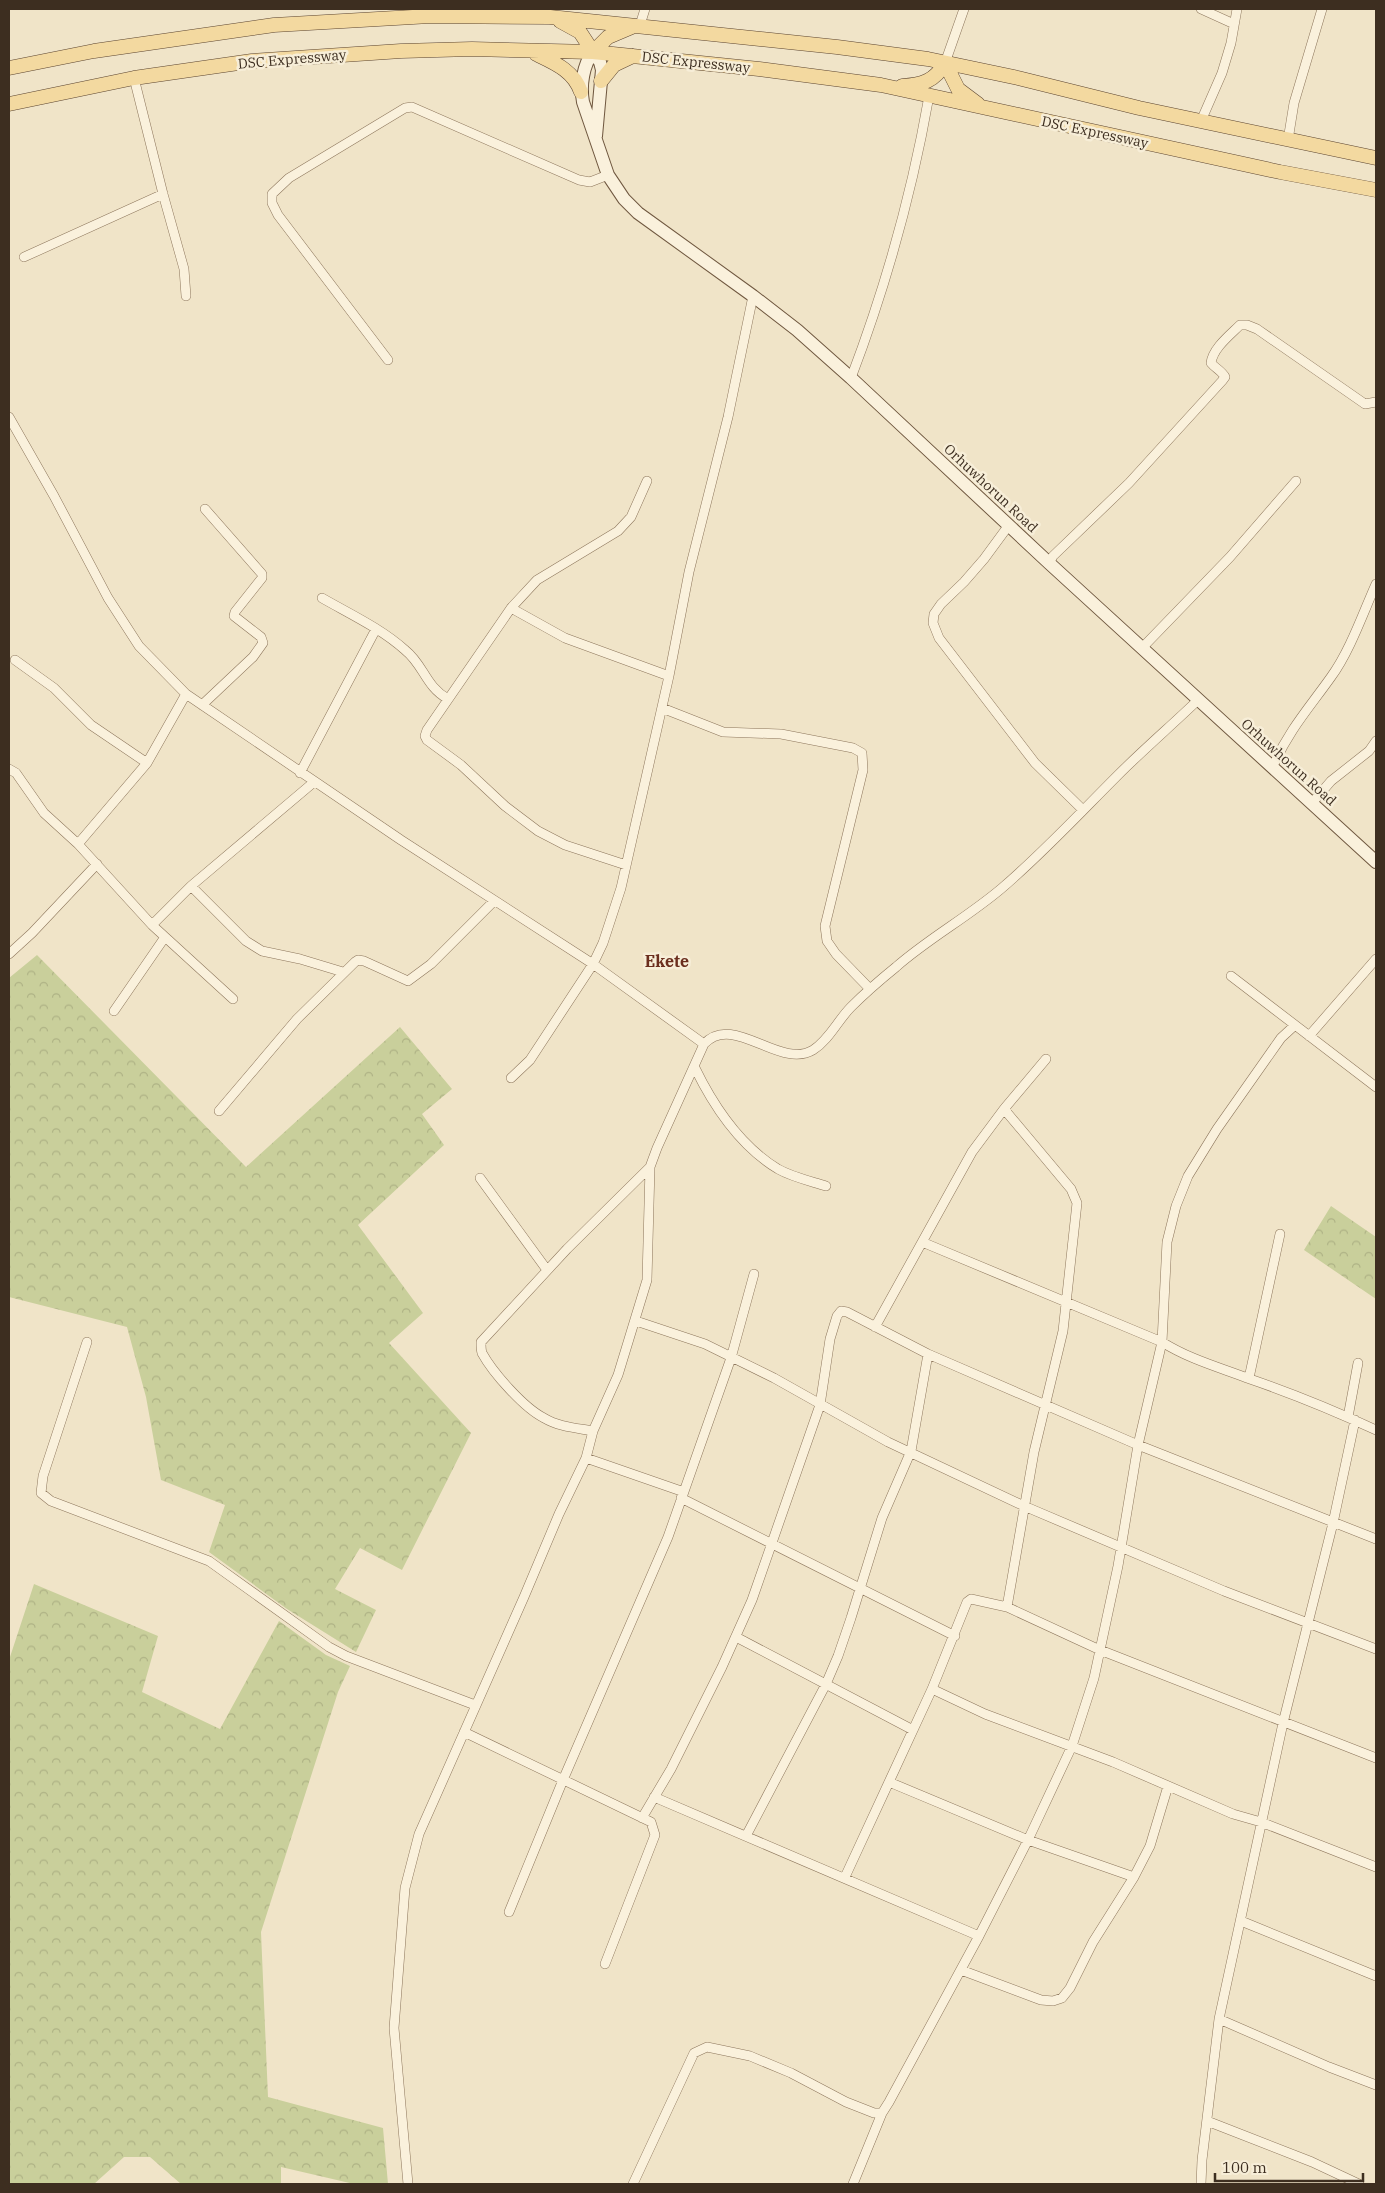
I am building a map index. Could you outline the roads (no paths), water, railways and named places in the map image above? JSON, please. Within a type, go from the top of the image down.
[{"type":"main road","points":[[9,68],[94,51],[274,25],[375,18],[532,12],[572,26],[580,32],[593,52],[608,37],[629,27],[640,25]]},
{"type":"main road","points":[[550,17],[846,48],[945,63],[1201,121],[1376,158]]},
{"type":"main road","name":"DSC Expressway","points":[[9,104],[134,78],[252,61],[355,53],[472,49],[593,52],[759,69],[881,85],[1280,172],[1376,190]]},
{"type":"main road","points":[[528,51],[566,70],[574,77],[581,92]]},
{"type":"main road","points":[[601,81],[614,65],[635,55]]},
{"type":"main road","points":[[881,85],[921,84],[935,77],[945,63]]},
{"type":"main road","points":[[945,63],[958,89],[984,107]]},
{"type":"street","points":[[640,25],[645,9]]},
{"type":"street","points":[[945,63],[964,9]]},
{"type":"street","points":[[1201,9],[1234,24]]},
{"type":"street","points":[[1201,121],[1222,73],[1231,43],[1236,9]]},
{"type":"street","points":[[1288,140],[1296,93],[1322,9]]},
{"type":"street","points":[[581,92],[588,59],[593,52],[600,62],[601,81],[596,136]]},
{"type":"street","points":[[134,78],[184,269],[186,296]]},
{"type":"street","name":"Orhuwhorun Road","points":[[581,92],[586,114],[596,136],[608,175],[624,198],[638,213],[797,330],[1376,862]]},
{"type":"street","points":[[851,378],[876,310],[898,237],[929,96]]},
{"type":"street","points":[[388,360],[278,215],[272,203],[272,194],[279,186],[404,108],[412,107],[579,180],[590,182],[608,175]]},
{"type":"street","points":[[24,257],[163,194]]},
{"type":"street","points":[[511,1078],[534,1054],[592,964],[603,943],[621,888],[669,676],[689,572],[728,417],[753,296]]},
{"type":"street","points":[[1050,563],[1054,556],[1129,483],[1222,381],[1225,377],[1214,367],[1211,362],[1212,357],[1228,335],[1240,325],[1247,325],[1257,329],[1365,404],[1376,402]]},
{"type":"street","points":[[9,417],[54,496],[108,598],[139,646],[186,694],[300,773],[592,964],[704,1044]]},
{"type":"street","points":[[626,865],[565,845],[538,831],[461,765],[427,740],[425,736],[427,730],[511,608],[538,580],[618,531],[631,517],[647,481]]},
{"type":"street","points":[[1143,647],[1230,557],[1296,481]]},
{"type":"street","points":[[202,704],[253,657],[263,643],[261,637],[234,616],[235,612],[262,578],[262,574],[205,509]]},
{"type":"street","points":[[1009,525],[974,570],[941,604],[934,614],[933,623],[939,638],[1035,763],[1083,810]]},
{"type":"street","points":[[1273,766],[1289,733],[1332,676],[1376,584]]},
{"type":"street","points":[[322,598],[405,649],[416,660],[430,686],[448,699]]},
{"type":"street","points":[[511,608],[566,638],[669,676]]},
{"type":"street","points":[[300,773],[376,630]]},
{"type":"street","points":[[15,660],[54,688],[91,725],[147,763]]},
{"type":"street","points":[[78,844],[147,763],[186,694]]},
{"type":"street","points":[[408,2184],[394,2028],[405,1888],[419,1834],[524,1598],[559,1514],[586,1458],[593,1431],[618,1375],[647,1280],[650,1167],[656,1148],[695,1068],[704,1044],[710,1038],[718,1035],[729,1035],[749,1040],[786,1054],[798,1056],[814,1049],[850,1008],[870,989],[907,958],[972,913],[1036,860],[1083,810],[1198,700]]},
{"type":"street","points":[[662,708],[723,732],[781,734],[853,748],[862,753],[863,770],[825,926],[827,941],[836,954],[870,989]]},
{"type":"street","points":[[1312,803],[1331,781],[1369,751],[1376,741]]},
{"type":"street","points":[[9,769],[16,773],[44,813],[78,844],[152,925],[232,999]]},
{"type":"street","points":[[152,925],[191,886],[314,782]]},
{"type":"street","points":[[9,954],[32,933],[97,864]]},
{"type":"street","points":[[191,886],[246,941],[262,951],[300,959],[344,972]]},
{"type":"street","points":[[219,1111],[297,1019],[358,960],[408,981],[431,964],[494,901]]},
{"type":"street","points":[[114,1011],[165,937]]},
{"type":"street","points":[[1309,1036],[1376,959]]},
{"type":"street","points":[[1231,976],[1376,1087]]},
{"type":"street","points":[[853,2184],[882,2113],[979,1936],[1028,1840],[1072,1746],[1094,1678],[1121,1547],[1138,1445],[1162,1342],[1167,1242],[1176,1206],[1188,1176],[1217,1129],[1280,1038],[1294,1026]]},
{"type":"street","points":[[875,1327],[972,1152],[1004,1109],[1046,1059]]},
{"type":"street","points":[[695,1068],[706,1092],[722,1116],[759,1154],[779,1169],[826,1186]]},
{"type":"street","points":[[1004,1109],[1076,1197],[1077,1203],[1063,1331],[1047,1405],[1034,1452],[1007,1608]]},
{"type":"street","points":[[593,1431],[562,1425],[544,1418],[514,1393],[481,1352],[481,1342],[484,1336],[547,1270],[650,1167]]},
{"type":"street","points":[[480,1178],[547,1270]]},
{"type":"street","points":[[1249,1378],[1280,1234]]},
{"type":"street","points":[[922,1242],[1162,1342],[1188,1356],[1249,1378],[1376,1430]]},
{"type":"street","points":[[509,1912],[563,1780],[668,1537],[731,1358],[754,1274]]},
{"type":"street","points":[[642,1818],[695,1721],[736,1638],[752,1600],[770,1543],[820,1405],[830,1339],[837,1316],[841,1311],[847,1312],[928,1354],[1138,1445],[1376,1539]]},
{"type":"street","points":[[636,1321],[705,1344],[774,1378],[888,1442],[911,1451],[1024,1506],[1224,1591],[1376,1649]]},
{"type":"street","points":[[87,1342],[43,1476],[41,1493],[51,1501],[209,1561],[334,1650],[475,1705]]},
{"type":"street","points":[[746,1836],[826,1684],[851,1618],[882,1518],[911,1451],[928,1354]]},
{"type":"street","points":[[1201,2184],[1219,2019],[1283,1723],[1333,1523],[1351,1419],[1358,1363]]},
{"type":"street","points":[[586,1458],[682,1495],[770,1543],[860,1586],[903,1611],[954,1636]]},
{"type":"street","points":[[844,1878],[932,1689],[968,1602],[971,1599],[1007,1608],[1100,1650],[1376,1758]]},
{"type":"street","points":[[736,1638],[913,1730]]},
{"type":"street","points":[[932,1689],[985,1714],[1072,1746],[1233,1814],[1261,1822],[1376,1867]]},
{"type":"street","points":[[464,1732],[651,1822],[655,1835],[605,1964]]},
{"type":"street","points":[[889,1782],[1028,1840],[1134,1877]]},
{"type":"street","points":[[961,1970],[1041,2000],[1053,2001],[1062,1998],[1070,1988],[1093,1942],[1134,1877],[1150,1846],[1168,1786]]},
{"type":"street","points":[[654,1796],[979,1936]]},
{"type":"street","points":[[1241,1921],[1376,1976]]},
{"type":"street","points":[[1219,2019],[1329,2067],[1376,2085]]},
{"type":"street","points":[[633,2184],[694,2053],[707,2047],[750,2056],[791,2073],[846,2102],[874,2113],[882,2113]]},
{"type":"street","points":[[1207,2121],[1312,2162],[1359,2184]]},
{"type":"district","name":"Ekete","points":[[667,961]]}]
